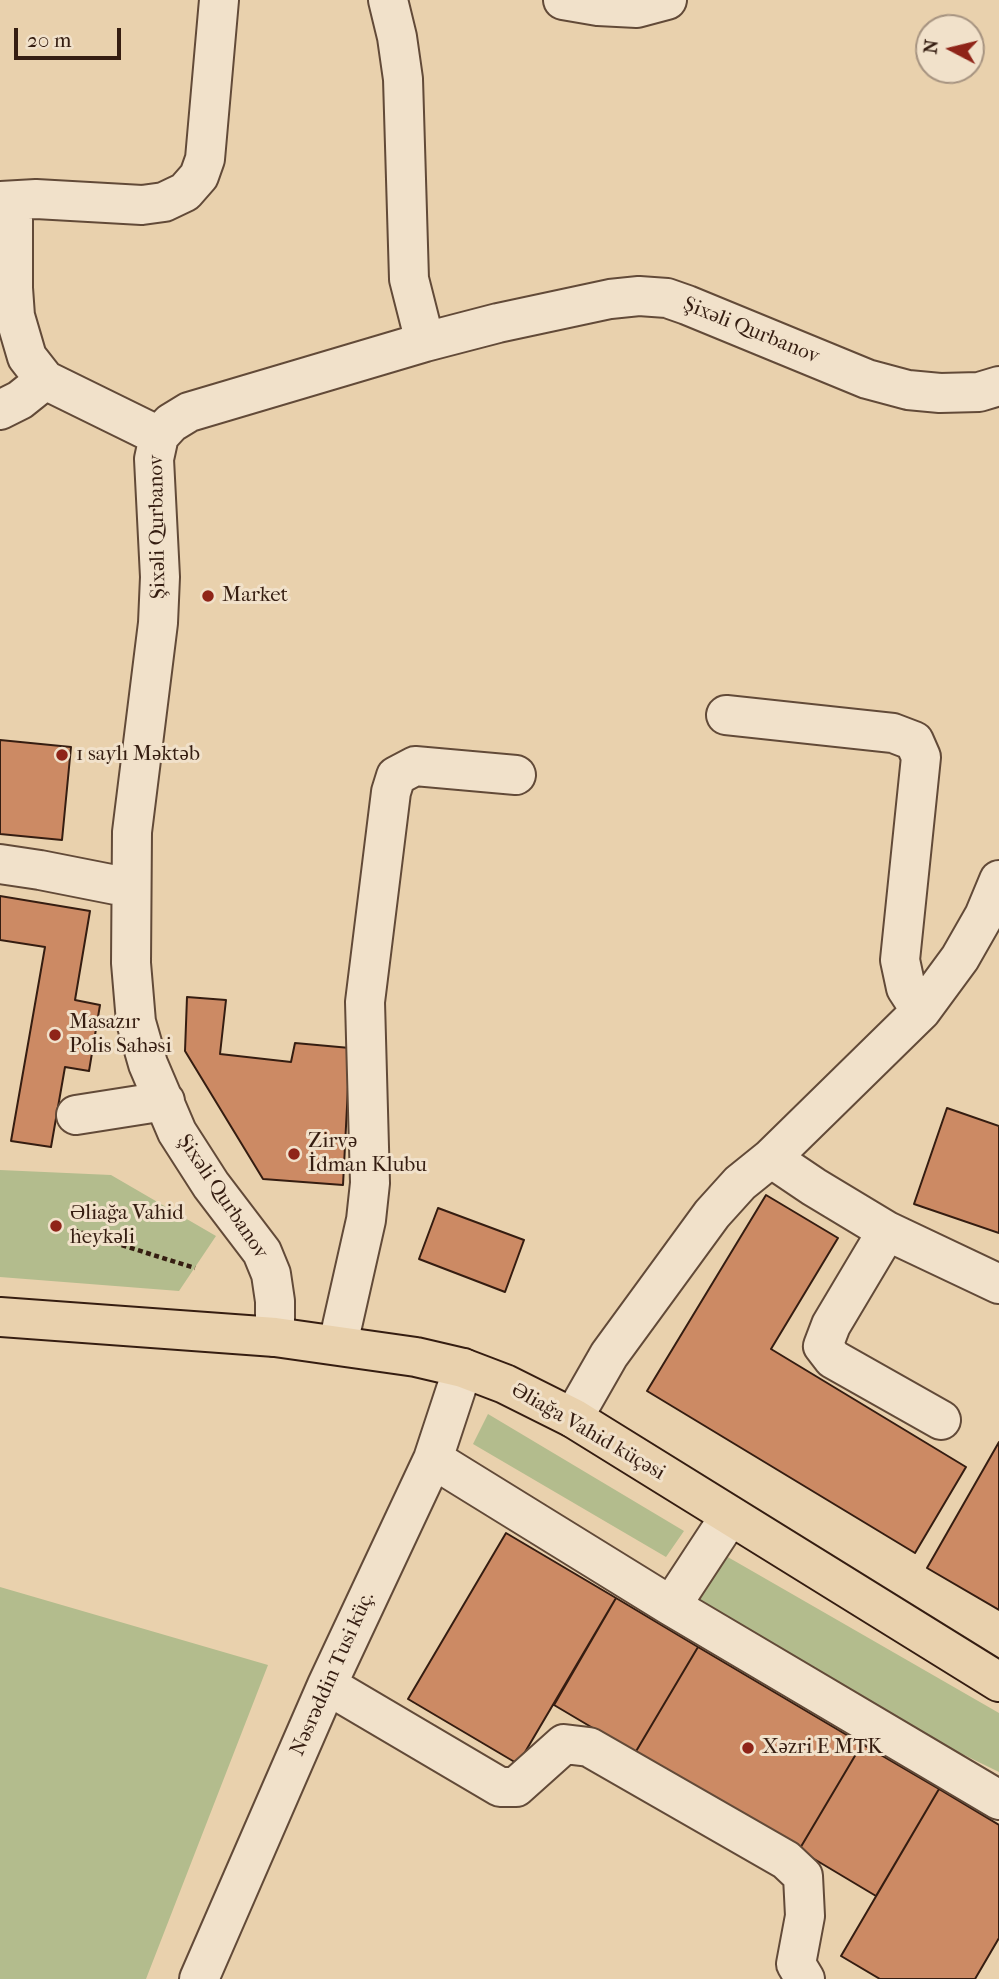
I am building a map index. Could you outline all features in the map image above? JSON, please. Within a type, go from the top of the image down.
[{"type":"main road","name":"Əliağa Vahid küçəsi","points":[[0,1317],[275,1337],[416,1357],[463,1368],[505,1384],[573,1418],[999,1682]]},
{"type":"street","points":[[159,436],[45,380],[27,357],[15,316],[6,201],[142,205],[164,202],[186,192],[199,176],[205,159],[219,0]]},
{"type":"street","points":[[563,0],[598,6],[637,8],[667,0]]},
{"type":"street","points":[[396,2],[403,79],[409,279],[425,342]]},
{"type":"street","name":"Şixəli Qurbanov","points":[[275,1337],[275,1301],[271,1274],[262,1252],[177,1132],[148,1064],[136,1022],[131,963],[132,832],[158,623],[160,577],[154,459],[159,436],[171,423],[189,412],[425,342],[610,299],[639,296],[667,298],[867,379],[908,390],[979,392],[999,386]]},
{"type":"street","points":[[0,410],[20,400],[45,380]]},
{"type":"street","points":[[726,715],[892,733],[914,741],[921,757],[900,960],[906,988],[921,1011]]},
{"type":"street","points":[[338,1345],[366,1220],[369,1183],[365,1002],[391,792],[396,776],[415,766],[516,775]]},
{"type":"street","points":[[0,864],[131,888]]},
{"type":"street","points":[[573,1418],[609,1356],[712,1214],[740,1183],[771,1158],[921,1011],[960,958],[984,916],[999,880]]},
{"type":"street","points":[[76,1115],[164,1101]]},
{"type":"street","points":[[771,1158],[814,1188],[887,1231],[999,1284]]},
{"type":"street","points":[[887,1231],[831,1325],[823,1346],[833,1359],[941,1420]]},
{"type":"street","name":"Nəsrəddin Tusi küç.","points":[[199,1979],[327,1685],[433,1459],[463,1368]]},
{"type":"street","points":[[433,1459],[671,1606],[999,1800]]},
{"type":"street","points":[[671,1606],[730,1516]]},
{"type":"street","points":[[327,1685],[500,1787],[516,1787],[564,1744],[589,1746],[786,1860],[803,1876],[805,1916],[796,1964],[804,1979]]},
{"type":"path","points":[[73,1230],[195,1268]]},
{"type":"green space","points":[[0,1170],[111,1175],[216,1236],[179,1291],[0,1277]]},
{"type":"green space","points":[[488,1414],[684,1531],[666,1557],[473,1444]]},
{"type":"green space","points":[[726,1556],[999,1713],[999,1772],[862,1705],[698,1603]]},
{"type":"green space","points":[[0,1587],[268,1665],[146,1979],[0,1979]]},
{"type":"building","points":[[0,740],[71,747],[62,840],[0,834]]},
{"type":"building","points":[[0,896],[90,911],[75,1000],[100,1005],[89,1071],[65,1067],[51,1147],[11,1141],[45,947],[0,940]]},
{"type":"building","points":[[187,997],[226,1000],[220,1054],[291,1062],[295,1043],[350,1048],[343,1185],[263,1179],[185,1051]]},
{"type":"building","points":[[947,1108],[999,1126],[999,1233],[914,1204]]},
{"type":"building","points":[[766,1195],[838,1238],[771,1349],[966,1467],[915,1553],[647,1391]]},
{"type":"building","points":[[438,1208],[524,1240],[505,1292],[419,1259]]},
{"type":"building","points":[[999,1442],[999,1610],[927,1568]]},
{"type":"building","points":[[506,1533],[616,1598],[518,1764],[408,1699]]},
{"type":"building","points":[[616,1598],[698,1647],[635,1753],[554,1705]]},
{"type":"building","name":"Xəzri E MTK","points":[[698,1647],[862,1744],[799,1850],[635,1753]]},
{"type":"building","points":[[862,1744],[939,1789],[876,1896],[799,1850]]},
{"type":"building","points":[[939,1789],[999,1825],[999,1938],[975,1979],[880,1979],[841,1956]]},
{"type":"place","name":"Market","points":[[208,596]]},
{"type":"place","name":"1 saylı Məktəb","points":[[62,755]]},
{"type":"place","name":"Masazır Polis Sahəsi","points":[[55,1035]]},
{"type":"place","name":"Zirvə İdman Klubu","points":[[294,1154]]},
{"type":"place","name":"Əliağa Vahid heykəli","points":[[56,1226]]},
{"type":"place","name":"Xəzri E MTK","points":[[748,1748]]}]
